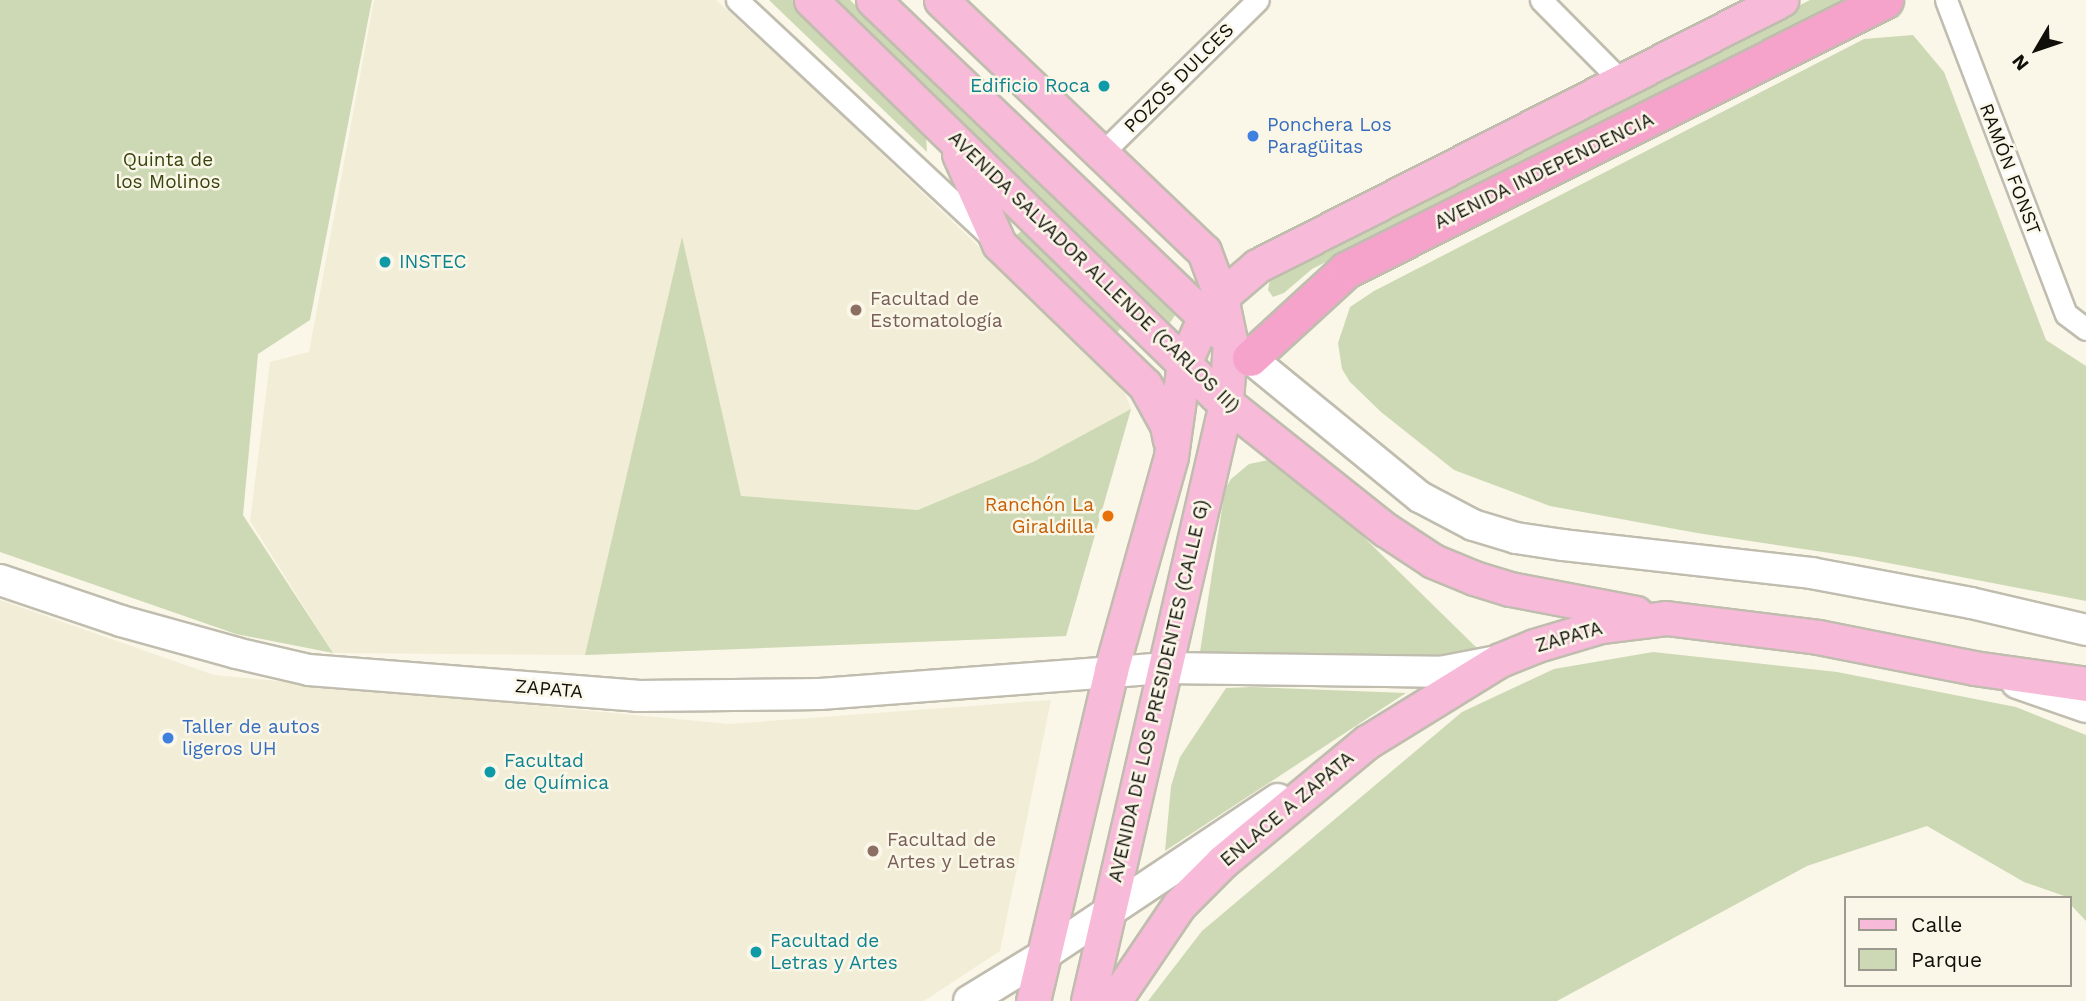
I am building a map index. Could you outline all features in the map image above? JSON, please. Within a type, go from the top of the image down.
[{"type":"highway","name":"AVENIDA INDEPENDENCIA","points":[[1230,375],[1346,270],[1885,0]]},
{"type":"main road","name":"AVENIDA SALVADOR ALLENDE (CARLOS III)","points":[[811,0],[1184,364],[1230,375],[1420,496],[1473,525],[1516,538],[1563,545],[1811,573],[1971,603],[2086,630]]},
{"type":"main road","name":"AVENIDA SALVADOR ALLENDE (CARLOS III)","points":[[873,0],[1213,306],[1230,375],[1267,436],[1377,523],[1433,561],[1510,589],[1666,618]]},
{"type":"main road","points":[[941,0],[1203,251],[1243,258],[1283,253]]},
{"type":"main road","points":[[1033,1001],[1111,670],[1171,456],[1184,364],[1213,306],[1258,266],[1623,83],[1781,0]]},
{"type":"main road","points":[[948,132],[999,244],[1145,386],[1167,425],[1171,456]]},
{"type":"main road","points":[[1203,251],[1213,306]]},
{"type":"main road","points":[[1171,456],[1230,375],[1251,397],[1267,436]]},
{"type":"main road","name":"AVENIDA DE LOS PRESIDENTES (CALLE G)","points":[[1088,1001],[1230,375]]},
{"type":"main road","name":"ZAPATA","points":[[0,580],[121,621],[236,653],[322,671],[637,696],[820,694],[1164,668],[1440,672],[1500,660],[1534,646],[1601,626],[1666,618],[1818,637],[1974,668],[2086,684]]},
{"type":"main road","name":"ENLACE A ZAPATA","points":[[1114,1001],[1179,905],[1223,861],[1367,742],[1500,660]]},
{"type":"main road","name":"ZAPATA","points":[[1974,668],[2086,707]]},
{"type":"main road","points":[[969,1001],[1044,955],[1367,742]]},
{"type":"street","points":[[737,0],[999,244]]},
{"type":"street","name":"POZOS DULCES","points":[[1100,155],[1258,0]]},
{"type":"street","points":[[1541,0],[1623,83]]},
{"type":"street","name":"RAMÓN FONST","points":[[1946,0],[2066,314],[2086,329]]},
{"type":"shaded area","points":[[374,0],[716,0],[815,90],[1121,383],[1131,409],[1066,636],[585,655],[333,653],[250,521],[270,362],[309,352]]},
{"type":"shaded area","points":[[0,600],[214,675],[729,724],[1051,700],[1000,951],[924,1001],[0,1001]]},
{"type":"green space","name":"Quinta de los Molinos","points":[[0,0],[372,0],[310,320],[258,354],[243,515],[333,653],[236,634],[0,552]]},
{"type":"green space","points":[[769,0],[801,0],[925,119],[927,152]]},
{"type":"green space","points":[[836,0],[850,0],[1175,315],[1170,323]]},
{"type":"green space","points":[[1810,0],[1843,0],[1312,269],[1284,293],[1273,297],[1268,290],[1270,279],[1304,255]]},
{"type":"green space","points":[[1913,35],[1944,72],[2046,340],[2086,366],[2086,601],[1857,557],[1697,533],[1550,506],[1454,470],[1381,412],[1350,382],[1342,369],[1338,343],[1350,307],[1374,291],[1864,39]]},
{"type":"green space","points":[[1029,225],[1128,319],[1116,334],[1015,236]]},
{"type":"green space","points":[[682,237],[741,496],[918,510],[1033,462],[1131,409],[1066,636],[585,655]]},
{"type":"green space","points":[[1273,459],[1288,463],[1478,649],[1457,655],[1200,652],[1225,489],[1231,479],[1249,464]]},
{"type":"green space","points":[[1653,652],[1837,672],[2016,707],[2086,735],[2086,921],[2072,906],[2072,896],[2064,896],[2024,882],[1927,826],[1807,866],[1557,1001],[1148,1001],[1202,931],[1462,712],[1554,669]]},
{"type":"green space","points":[[1226,688],[1406,693],[1165,851],[1171,786],[1180,757]]},
{"type":"place","name":"Edificio Roca","points":[[1104,86]]},
{"type":"place","name":"Ponchera Los Paragüitas","points":[[1253,136]]},
{"type":"place","name":"INSTEC","points":[[385,262]]},
{"type":"place","name":"Facultad de Estomatología","points":[[856,310]]},
{"type":"place","name":"Ranchón La Giraldilla","points":[[1108,516]]},
{"type":"place","name":"Taller de autos ligeros UH","points":[[168,738]]},
{"type":"place","name":"Facultad de Química","points":[[490,772]]},
{"type":"place","name":"Facultad de Artes y Letras","points":[[873,851]]},
{"type":"place","name":"Facultad de Letras y Artes","points":[[756,952]]}]
